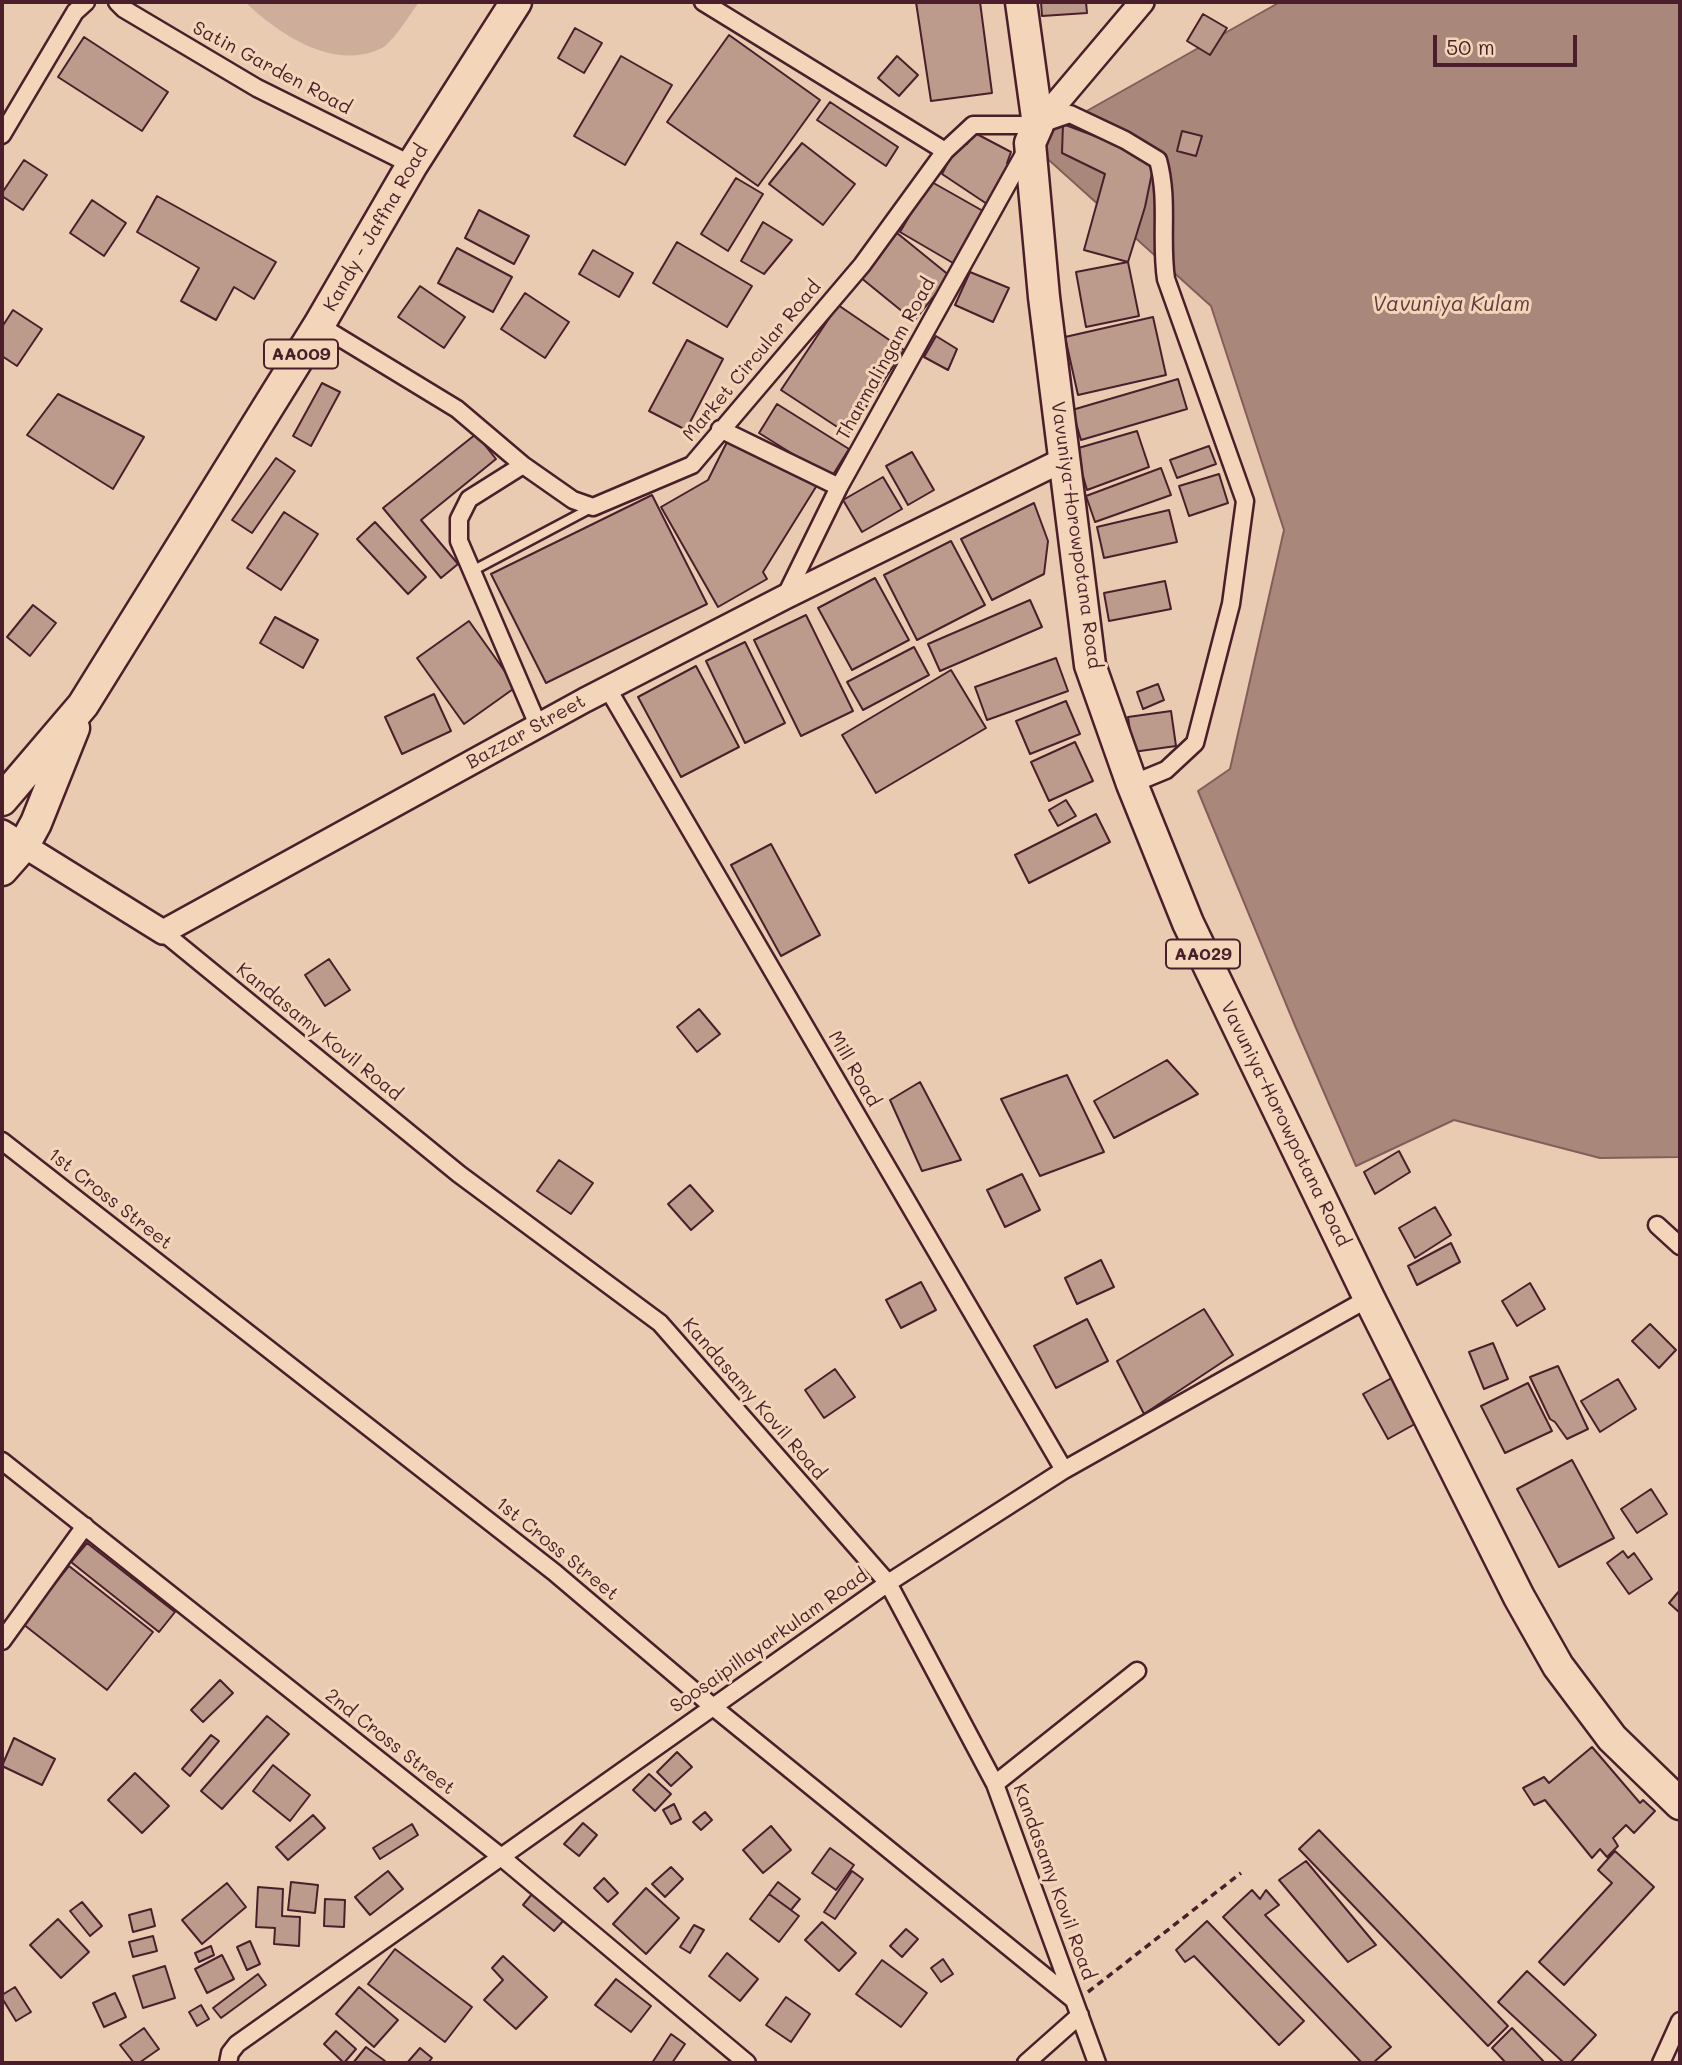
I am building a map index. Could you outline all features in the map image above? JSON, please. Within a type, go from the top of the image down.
[{"type":"highway","name":"Kandy - Jaffna Road","points":[[2,800],[83,705],[318,325],[412,165],[516,2]]},
{"type":"highway","name":"Vavuniya-Horowpotana Road","points":[[1021,2],[1034,134],[1044,297],[1090,665],[1132,784],[1188,923],[1369,1298],[1519,1597],[1558,1665],[1612,1738],[1680,1804]]},
{"type":"highway","name":"Kandy - Jaffna Road","points":[[2,870],[13,839],[36,823],[83,705]]},
{"type":"main road","points":[[1034,134],[1142,2]]},
{"type":"main road","name":"Bazzar Street","points":[[163,932],[538,725],[785,597],[1065,459]]},
{"type":"main road","points":[[13,839],[163,932]]},
{"type":"street","points":[[2,135],[75,12],[86,2]]},
{"type":"street","name":"Satin Garden Road","points":[[117,2],[124,9],[257,88],[412,165]]},
{"type":"street","points":[[703,2],[945,151]]},
{"type":"street","name":"Market Circular Road","points":[[593,508],[692,465],[862,265],[945,151],[973,125],[1034,134],[1070,114],[1125,139],[1158,160],[1166,206],[1163,257],[1166,279],[1245,500],[1231,604],[1195,743],[1166,770],[1132,784]]},
{"type":"street","name":"Tharmalingam Road","points":[[785,597],[839,487],[1034,134]]},
{"type":"street","points":[[318,325],[457,409],[523,465],[573,500],[593,508]]},
{"type":"street","points":[[720,429],[839,487]]},
{"type":"street","points":[[523,465],[469,499],[459,519],[459,541],[538,725]]},
{"type":"street","name":"Mill Road","points":[[608,689],[1064,1470]]},
{"type":"street","name":"Kandasamy Kovil Road","points":[[163,932],[459,1174],[660,1323],[888,1583],[995,1784],[1097,2063]]},
{"type":"street","name":"1st Cross Street","points":[[2,1141],[554,1572],[1078,2008]]},
{"type":"street","points":[[1657,1225],[1680,1246]]},
{"type":"street","name":"Soosaipillayarkulam Road","points":[[228,2063],[230,2053],[237,2044],[888,1583],[1064,1470],[1369,1298]]},
{"type":"street","name":"2nd Cross Street","points":[[2,1461],[500,1856],[747,2063]]},
{"type":"street","points":[[2,1641],[85,1526]]},
{"type":"street","points":[[995,1784],[1137,1671]]},
{"type":"street","points":[[1026,2063],[1078,2008]]},
{"type":"street","points":[[1661,2063],[1680,2021]]},
{"type":"lane","points":[[472,571],[593,508]]},
{"type":"path","points":[[1078,2008],[1241,1873]]},
{"type":"shaded area","points":[[245,2],[419,2],[402,27],[382,48],[364,54],[345,55],[308,46],[291,37]]},
{"type":"water","name":"Vavuniya Kulam","points":[[1280,2],[1680,2],[1680,1157],[1600,1158],[1454,1120],[1356,1166],[1198,791],[1230,769],[1284,530],[1211,306],[1030,143]]},
{"type":"building","points":[[916,2],[980,2],[992,93],[931,101]]},
{"type":"building","points":[[1041,2],[1086,2],[1087,13],[1042,16]]},
{"type":"building","points":[[1203,14],[1227,28],[1210,55],[1187,41]]},
{"type":"building","points":[[575,28],[602,43],[584,73],[558,58]]},
{"type":"building","points":[[729,35],[820,100],[758,186],[667,122]]},
{"type":"building","points":[[84,37],[168,92],[142,131],[58,77]]},
{"type":"building","points":[[621,56],[672,85],[625,165],[574,136]]},
{"type":"building","points":[[897,56],[918,75],[899,96],[878,78]]},
{"type":"building","points":[[830,102],[898,147],[886,166],[817,120]]},
{"type":"building","points":[[1063,124],[1108,141],[1154,163],[1145,207],[1128,262],[1084,250],[1105,174],[1062,153]]},
{"type":"building","points":[[1182,131],[1202,136],[1196,156],[1177,151]]},
{"type":"building","points":[[973,132],[1011,152],[1007,163],[1011,166],[990,206],[942,174],[959,140],[967,144]]},
{"type":"building","points":[[802,143],[855,184],[823,225],[769,184]]},
{"type":"building","points":[[24,160],[47,175],[23,210],[2,196],[2,193]]},
{"type":"building","points":[[736,178],[763,194],[728,251],[701,234]]},
{"type":"building","points":[[930,181],[983,211],[953,263],[900,232]]},
{"type":"building","points":[[157,196],[276,262],[254,299],[234,287],[216,320],[181,301],[199,268],[137,232]]},
{"type":"building","points":[[92,200],[126,223],[104,256],[70,233]]},
{"type":"building","points":[[479,210],[529,236],[514,264],[465,238]]},
{"type":"building","points":[[763,222],[792,240],[764,274],[741,261]]},
{"type":"building","points":[[897,233],[950,276],[914,321],[860,277]]},
{"type":"building","points":[[677,242],[752,286],[727,327],[653,283]]},
{"type":"building","points":[[457,248],[512,277],[493,312],[438,283]]},
{"type":"building","points":[[593,250],[633,273],[619,297],[579,274]]},
{"type":"building","points":[[1128,262],[1139,316],[1086,327],[1076,272]]},
{"type":"building","points":[[970,272],[1009,288],[993,322],[955,305]]},
{"type":"building","points":[[420,286],[465,317],[444,348],[398,317]]},
{"type":"building","points":[[525,293],[569,322],[545,358],[501,329]]},
{"type":"building","points":[[838,305],[904,350],[848,434],[781,390]]},
{"type":"building","points":[[13,310],[42,329],[17,366],[2,356],[2,327]]},
{"type":"building","points":[[1153,317],[1166,375],[1078,395],[1065,337]]},
{"type":"building","points":[[936,336],[957,349],[948,370],[924,357]]},
{"type":"building","points":[[687,340],[723,359],[686,430],[649,411]]},
{"type":"building","points":[[1178,379],[1187,409],[1081,440],[1072,410]]},
{"type":"building","points":[[322,383],[340,392],[311,446],[293,436]]},
{"type":"building","points":[[58,394],[144,437],[113,489],[27,435]]},
{"type":"building","points":[[777,404],[849,449],[831,478],[759,433]]},
{"type":"building","points":[[1137,431],[1149,467],[1087,490],[1075,449]]},
{"type":"building","points":[[476,434],[496,459],[421,520],[458,564],[441,578],[383,508]]},
{"type":"building","points":[[729,438],[819,482],[763,572],[767,579],[718,607],[661,507],[708,480]]},
{"type":"building","points":[[1209,446],[1216,464],[1177,478],[1170,460]]},
{"type":"building","points":[[912,452],[934,490],[908,505],[886,466]]},
{"type":"building","points":[[276,458],[295,471],[252,533],[232,520]]},
{"type":"building","points":[[1161,468],[1171,495],[1095,522],[1086,496]]},
{"type":"building","points":[[1219,474],[1228,503],[1189,516],[1179,486]]},
{"type":"building","points":[[883,477],[902,509],[862,532],[843,500]]},
{"type":"building","points":[[652,495],[707,604],[546,683],[491,574]]},
{"type":"building","points":[[1034,503],[1048,541],[1044,574],[992,600],[961,539]]},
{"type":"building","points":[[1169,510],[1177,542],[1104,558],[1097,527]]},
{"type":"building","points":[[284,512],[318,534],[281,590],[247,568]]},
{"type":"building","points":[[375,522],[426,577],[408,594],[357,539]]},
{"type":"building","points":[[951,541],[985,605],[917,640],[884,575]]},
{"type":"building","points":[[875,578],[909,640],[852,670],[818,608]]},
{"type":"building","points":[[1165,581],[1171,609],[1109,621],[1104,593]]},
{"type":"building","points":[[1030,600],[1042,627],[940,671],[928,644]]},
{"type":"building","points":[[33,605],[56,623],[30,656],[7,637]]},
{"type":"building","points":[[806,615],[853,711],[801,736],[754,640]]},
{"type":"building","points":[[275,617],[318,640],[303,668],[260,643]]},
{"type":"building","points":[[469,621],[516,687],[464,724],[417,658]]},
{"type":"building","points":[[745,642],[785,723],[745,743],[706,661]]},
{"type":"building","points":[[914,647],[929,675],[863,710],[847,682]]},
{"type":"building","points":[[1056,658],[1068,691],[987,720],[975,687]]},
{"type":"building","points":[[696,666],[739,747],[681,777],[638,697]]},
{"type":"building","points":[[951,670],[986,728],[876,793],[842,735]]},
{"type":"building","points":[[1158,684],[1164,700],[1143,709],[1137,692]]},
{"type":"building","points":[[434,694],[451,731],[402,754],[385,717]]},
{"type":"building","points":[[1066,701],[1080,734],[1030,754],[1016,721]]},
{"type":"building","points":[[1171,711],[1176,746],[1133,752],[1128,717]]},
{"type":"building","points":[[1075,742],[1093,781],[1049,801],[1031,762]]},
{"type":"building","points":[[1066,800],[1076,816],[1058,826],[1049,810]]},
{"type":"building","points":[[1096,814],[1110,842],[1029,883],[1015,855]]},
{"type":"building","points":[[771,844],[820,935],[781,956],[731,865]]},
{"type":"building","points":[[329,959],[350,990],[325,1006],[305,975]]},
{"type":"building","points":[[699,1009],[720,1034],[697,1052],[677,1027]]},
{"type":"building","points":[[1167,1060],[1198,1094],[1114,1138],[1094,1101]]},
{"type":"building","points":[[1067,1075],[1104,1152],[1040,1176],[1001,1099]]},
{"type":"building","points":[[920,1082],[961,1160],[922,1171],[890,1100]]},
{"type":"building","points":[[1399,1151],[1410,1172],[1375,1194],[1364,1172]]},
{"type":"building","points":[[559,1160],[593,1183],[571,1214],[537,1191]]},
{"type":"building","points":[[1022,1174],[1040,1210],[1005,1227],[987,1190]]},
{"type":"building","points":[[690,1185],[713,1211],[691,1230],[668,1204]]},
{"type":"building","points":[[1435,1207],[1451,1235],[1415,1258],[1399,1228]]},
{"type":"building","points":[[1451,1243],[1460,1262],[1417,1285],[1408,1266]]},
{"type":"building","points":[[1101,1260],[1114,1287],[1077,1304],[1065,1278]]},
{"type":"building","points":[[921,1282],[936,1310],[901,1328],[886,1300]]},
{"type":"building","points":[[1530,1283],[1545,1309],[1517,1326],[1502,1301]]},
{"type":"building","points":[[1204,1309],[1233,1355],[1144,1414],[1117,1361]]},
{"type":"building","points":[[1087,1319],[1108,1361],[1056,1388],[1034,1346]]},
{"type":"building","points":[[1650,1324],[1676,1350],[1659,1368],[1632,1341]]},
{"type":"building","points":[[1493,1343],[1508,1379],[1484,1389],[1469,1352]]},
{"type":"building","points":[[1558,1366],[1588,1429],[1567,1439],[1550,1419],[1530,1377]]},
{"type":"building","points":[[835,1369],[855,1397],[824,1418],[805,1390]]},
{"type":"building","points":[[1397,1375],[1422,1420],[1388,1439],[1363,1394]]},
{"type":"building","points":[[1618,1379],[1636,1409],[1600,1432],[1581,1401]]},
{"type":"building","points":[[1528,1383],[1552,1431],[1505,1453],[1481,1406]]},
{"type":"building","points":[[1572,1460],[1614,1538],[1559,1567],[1517,1489]]},
{"type":"building","points":[[1651,1489],[1667,1514],[1637,1533],[1621,1509]]},
{"type":"building","points":[[87,1543],[175,1612],[159,1632],[71,1562]]},
{"type":"building","points":[[1623,1551],[1628,1558],[1634,1553],[1652,1579],[1629,1594],[1607,1563]]},
{"type":"building","points":[[69,1566],[153,1632],[107,1690],[23,1624]]},
{"type":"building","points":[[1680,1590],[1680,1613],[1669,1603]]},
{"type":"building","points":[[220,1680],[233,1693],[203,1722],[191,1710]]},
{"type":"building","points":[[267,1716],[289,1734],[222,1809],[201,1791]]},
{"type":"building","points":[[211,1735],[219,1741],[190,1776],[182,1769]]},
{"type":"building","points":[[14,1738],[55,1759],[42,1785],[2,1766]]},
{"type":"building","points":[[1592,1747],[1640,1803],[1643,1800],[1655,1811],[1634,1833],[1626,1825],[1613,1838],[1618,1846],[1607,1857],[1600,1849],[1592,1858],[1545,1800],[1534,1805],[1523,1788],[1544,1777],[1549,1783]]},
{"type":"building","points":[[677,1752],[692,1767],[671,1786],[657,1772]]},
{"type":"building","points":[[273,1765],[310,1795],[290,1821],[253,1791]]},
{"type":"building","points":[[135,1773],[169,1806],[142,1833],[108,1800]]},
{"type":"building","points":[[649,1774],[671,1794],[655,1811],[633,1790]]},
{"type":"building","points":[[674,1804],[681,1819],[671,1824],[663,1810]]},
{"type":"building","points":[[705,1812],[712,1820],[701,1830],[693,1822]]},
{"type":"building","points":[[313,1815],[325,1828],[288,1860],[276,1847]]},
{"type":"building","points":[[583,1823],[597,1835],[579,1856],[564,1844]]},
{"type":"building","points":[[412,1824],[418,1835],[380,1859],[373,1848]]},
{"type":"building","points":[[771,1826],[791,1850],[763,1873],[743,1850]]},
{"type":"building","points":[[1319,1830],[1508,2026],[1488,2046],[1299,1849]]},
{"type":"building","points":[[830,1848],[854,1865],[836,1890],[812,1873]]},
{"type":"building","points":[[1615,1851],[1654,1887],[1564,1985],[1539,1962],[1612,1883],[1598,1870]]},
{"type":"building","points":[[1306,1861],[1376,1945],[1348,1962],[1279,1880]]},
{"type":"building","points":[[671,1867],[683,1879],[665,1897],[652,1884]]},
{"type":"building","points":[[388,1871],[403,1889],[370,1915],[355,1897]]},
{"type":"building","points":[[852,1871],[863,1879],[835,1919],[824,1912]]},
{"type":"building","points":[[604,1878],[618,1893],[608,1902],[594,1888]]},
{"type":"building","points":[[291,1882],[318,1885],[315,1913],[288,1910]]},
{"type":"building","points":[[778,1882],[800,1899],[791,1910],[769,1894]]},
{"type":"building","points":[[227,1883],[246,1907],[202,1944],[182,1920]]},
{"type":"building","points":[[258,1887],[283,1889],[282,1916],[300,1917],[299,1946],[274,1944],[275,1928],[256,1927]]},
{"type":"building","points":[[646,1888],[679,1918],[646,1954],[613,1924]]},
{"type":"building","points":[[1252,1890],[1260,1899],[1266,1890],[1279,1905],[1265,1915],[1391,2047],[1373,2063],[1362,2063],[1223,1917]]},
{"type":"building","points":[[532,1894],[564,1920],[554,1931],[523,1905]]},
{"type":"building","points":[[769,1894],[799,1916],[779,1942],[750,1919]]},
{"type":"building","points":[[325,1899],[345,1900],[344,1927],[324,1926]]},
{"type":"building","points":[[82,1902],[102,1926],[90,1936],[70,1911]]},
{"type":"building","points":[[151,1909],[155,1926],[133,1932],[129,1915]]},
{"type":"building","points":[[58,1919],[89,1952],[61,1978],[30,1945]]},
{"type":"building","points":[[1207,1921],[1304,2021],[1279,2045],[1194,1956],[1185,1962],[1176,1950]]},
{"type":"building","points":[[822,1922],[856,1953],[839,1971],[805,1940]]},
{"type":"building","points":[[694,1925],[704,1930],[690,1953],[680,1947]]},
{"type":"building","points":[[906,1929],[918,1939],[902,1957],[890,1946]]},
{"type":"building","points":[[153,1936],[157,1951],[133,1957],[129,1942]]},
{"type":"building","points":[[250,1941],[260,1964],[247,1970],[237,1947]]},
{"type":"building","points":[[211,1946],[214,1955],[199,1962],[195,1953]]},
{"type":"building","points":[[395,1949],[472,2007],[445,2042],[368,1984]]},
{"type":"building","points":[[727,1953],[758,1979],[740,2001],[709,1976]]},
{"type":"building","points":[[222,1955],[234,1979],[207,1993],[195,1969]]},
{"type":"building","points":[[503,1956],[547,1997],[516,2029],[484,2000],[503,1980],[492,1968]]},
{"type":"building","points":[[943,1959],[953,1974],[941,1982],[931,1968]]},
{"type":"building","points":[[882,1960],[927,1993],[901,2027],[856,1994]]},
{"type":"building","points":[[165,1966],[175,1998],[143,2008],[133,1976]]},
{"type":"building","points":[[1527,1971],[1596,2035],[1570,2063],[1564,2063],[1498,2002]]},
{"type":"building","points":[[258,1974],[266,1985],[221,2018],[213,2008]]},
{"type":"building","points":[[616,1979],[651,2006],[631,2032],[595,2005]]},
{"type":"building","points":[[15,1987],[31,2012],[16,2021],[2,1998],[2,1995]]},
{"type":"building","points":[[359,1987],[398,2020],[374,2047],[336,2014]]},
{"type":"building","points":[[115,1993],[126,2017],[104,2027],[93,2003]]},
{"type":"building","points":[[786,1997],[810,2014],[791,2042],[766,2025]]},
{"type":"building","points":[[201,2005],[209,2019],[197,2026],[189,2012]]},
{"type":"building","points":[[144,2028],[159,2049],[139,2063],[134,2063],[120,2045]]},
{"type":"building","points":[[1512,2028],[1545,2063],[1506,2063],[1492,2048]]},
{"type":"building","points":[[336,2031],[356,2049],[344,2063],[324,2044]]},
{"type":"building","points":[[671,2034],[685,2044],[672,2063],[652,2063]]},
{"type":"building","points":[[366,2047],[385,2061],[353,2063]]},
{"type":"building","points":[[420,2048],[432,2058],[428,2063],[407,2063]]}]
